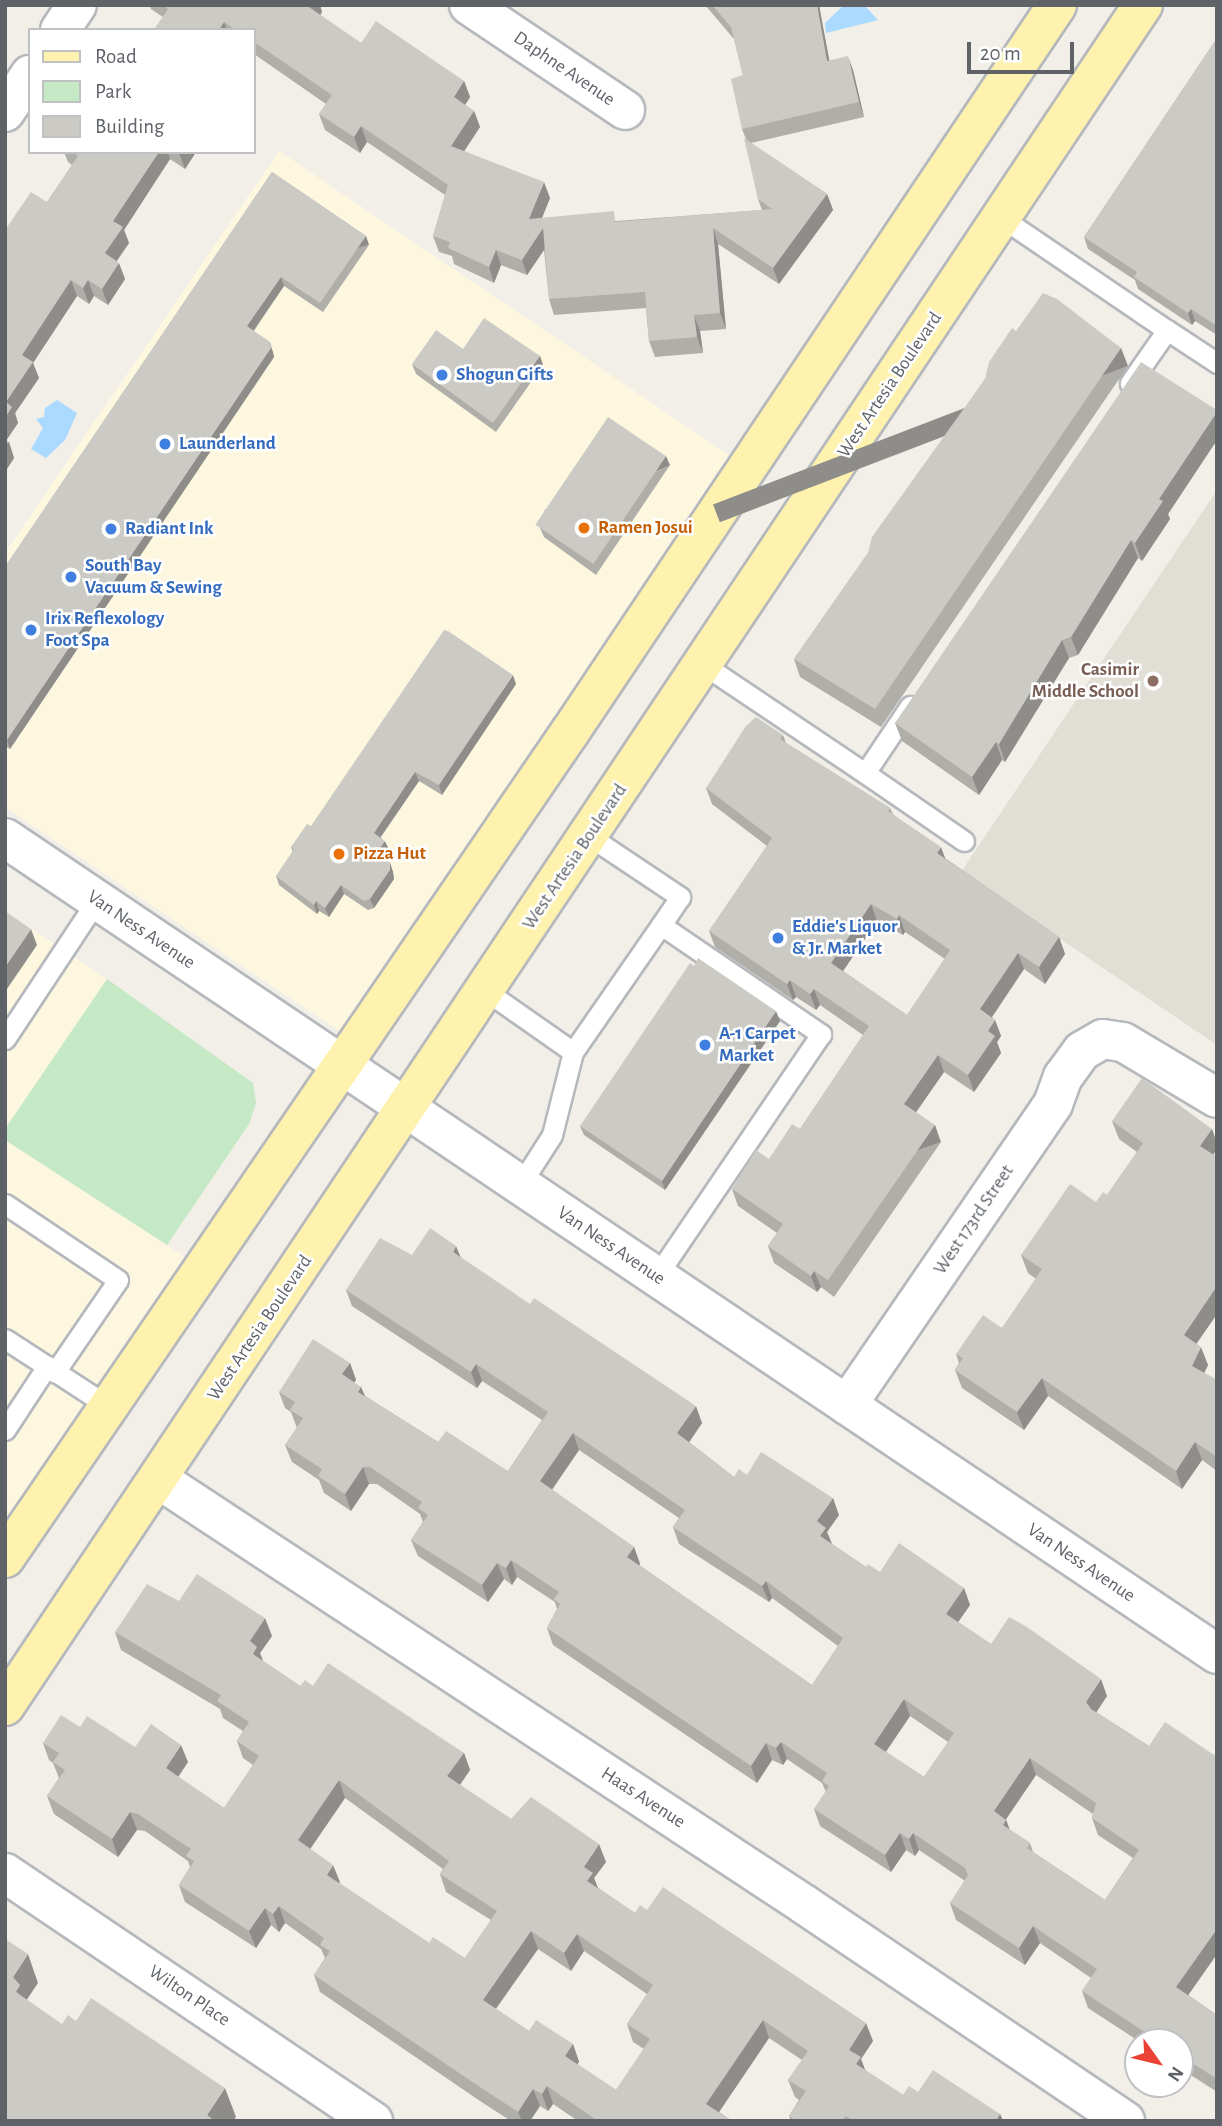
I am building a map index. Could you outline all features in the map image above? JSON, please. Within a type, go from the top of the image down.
[{"type":"main road","points":[[5,1558],[342,1065],[1057,5]]},
{"type":"main road","name":"West Artesia Boulevard","points":[[5,1706],[486,991],[1143,5]]},
{"type":"street","points":[[61,28],[77,5]]},
{"type":"street","name":"Daphne Avenue","points":[[469,5],[625,110]]},
{"type":"street","points":[[5,112],[28,78]]},
{"type":"street","name":"Van Ness Avenue","points":[[5,838],[1217,1654]]},
{"type":"street","name":"West 173rd Street","points":[[847,1405],[1053,1104],[1063,1077],[1083,1051],[1103,1039],[1145,1051],[1217,1098]]},
{"type":"street","name":"Haas Avenue","points":[[158,1479],[806,1905],[1125,2121]]},
{"type":"street","name":"Wilton Place","points":[[5,1873],[373,2121]]},
{"type":"lane","points":[[1002,218],[1217,363]]},
{"type":"lane","points":[[1120,398],[1167,330]]},
{"type":"lane","points":[[704,665],[964,841]]},
{"type":"lane","points":[[865,774],[919,694]]},
{"type":"lane","points":[[520,1185],[552,1135],[573,1052],[680,897],[589,836]]},
{"type":"lane","points":[[5,1039],[97,900]]},
{"type":"lane","points":[[656,1277],[821,1034],[661,925]]},
{"type":"lane","points":[[486,991],[573,1052]]},
{"type":"lane","points":[[5,1204],[118,1280],[5,1430]]},
{"type":"lane","points":[[5,1339],[108,1406]]},
{"type":"shaded area","points":[[279,151],[741,463],[348,1037],[5,807],[5,553]]},
{"type":"shaded area","name":"Casimir Middle School","points":[[1217,490],[1217,1045],[961,872]]},
{"type":"shaded area","points":[[5,911],[107,979],[5,1129]]},
{"type":"shaded area","points":[[5,1140],[196,1264],[5,1548]]},
{"type":"green space","points":[[107,979],[253,1083],[256,1103],[249,1124],[167,1245],[5,1140],[5,1129]]},
{"type":"water","points":[[844,5],[864,5],[878,20],[826,33],[825,23]]},
{"type":"water","points":[[57,400],[77,413],[65,440],[46,458],[31,449],[43,428],[36,419],[44,417],[45,408]]},
{"type":"building","points":[[163,5],[310,5],[309,7],[361,43],[376,21],[464,81],[454,97],[474,111],[451,146],[544,182],[529,219],[614,211],[615,222],[772,209],[758,199],[744,138],[827,194],[773,268],[713,228],[720,313],[694,315],[697,337],[649,341],[645,292],[549,299],[543,228],[522,260],[496,250],[489,267],[448,248],[450,242],[433,236],[448,185],[361,126],[354,137],[319,114],[332,95],[256,43],[256,28],[233,28],[224,22],[220,28],[155,28],[168,9]]},
{"type":"building","points":[[712,5],[817,5],[827,61],[848,56],[859,102],[742,129],[731,79],[743,75],[731,27]]},
{"type":"building","points":[[1217,38],[1217,326],[1191,309],[1188,313],[1134,277],[1137,272],[1084,237]]},
{"type":"building","points":[[75,154],[158,154],[113,221],[123,227],[105,253],[119,263],[102,289],[88,280],[83,288],[71,280],[22,355],[33,362],[6,402],[12,407],[5,418],[5,230],[31,192],[47,202],[78,156]]},
{"type":"building","points":[[272,172],[366,236],[320,303],[281,277],[247,326],[270,342],[271,348],[7,740],[5,567]]},
{"type":"building","points":[[1043,293],[1057,299],[1121,348],[875,709],[794,659],[868,553],[872,537],[985,379],[989,362],[1012,328],[1016,331]]},
{"type":"building","points":[[484,318],[540,356],[493,423],[412,364],[436,330],[463,349]]},
{"type":"building","points":[[1141,362],[1217,412],[1159,499],[1163,501],[1135,543],[1131,540],[1071,637],[1062,640],[999,744],[996,742],[972,777],[895,723]]},
{"type":"building","points":[[608,417],[666,456],[593,564],[535,525]]},
{"type":"building","points":[[444,630],[513,675],[439,785],[415,772],[374,833],[385,841],[376,854],[390,863],[390,870],[370,899],[364,901],[341,885],[325,908],[316,901],[314,905],[276,876],[294,849],[291,847],[307,824],[311,826]]},
{"type":"building","points":[[756,717],[783,735],[780,739],[890,808],[888,811],[941,847],[937,853],[1059,937],[1039,967],[1018,953],[980,1009],[995,1020],[988,1031],[995,1036],[968,1075],[938,1055],[904,1104],[935,1125],[828,1280],[814,1271],[811,1276],[768,1246],[783,1224],[732,1189],[756,1150],[769,1159],[792,1124],[800,1129],[869,1026],[814,989],[810,994],[790,980],[787,984],[709,931],[772,838],[706,788],[746,726]],"holes":[[[871,904],[897,919],[899,915],[950,950],[907,1015],[831,963]]]},
{"type":"building","points":[[5,911],[31,929],[5,967]]},
{"type":"building","points":[[698,958],[776,1011],[662,1181],[580,1126],[690,963],[694,966]]},
{"type":"building","points":[[1142,1078],[1212,1129],[1200,1146],[1217,1157],[1217,1286],[1184,1335],[1201,1347],[1192,1366],[1217,1380],[1217,1457],[1195,1442],[1176,1471],[1042,1378],[1017,1412],[955,1370],[963,1358],[956,1354],[983,1315],[1002,1328],[1042,1269],[1021,1255],[1070,1184],[1096,1202],[1103,1192],[1107,1195],[1143,1143],[1112,1121]]},
{"type":"building","points":[[430,1228],[456,1246],[453,1252],[530,1304],[534,1298],[696,1406],[677,1433],[734,1477],[739,1469],[747,1475],[761,1452],[833,1498],[817,1521],[826,1528],[820,1536],[866,1567],[868,1564],[880,1572],[899,1543],[964,1588],[946,1614],[991,1644],[1009,1617],[1101,1679],[1086,1702],[1091,1709],[1149,1746],[1165,1722],[1217,1757],[1217,1929],[1176,1987],[1217,2015],[1217,2079],[1194,2064],[1194,2028],[1139,2028],[1082,1991],[1097,1969],[1033,1926],[1019,1948],[950,1903],[968,1875],[965,1868],[913,1833],[909,1839],[900,1833],[885,1855],[814,1809],[829,1786],[822,1781],[827,1773],[781,1742],[776,1748],[766,1743],[751,1766],[547,1628],[560,1604],[554,1599],[559,1592],[511,1560],[506,1568],[497,1563],[482,1585],[411,1540],[428,1515],[418,1508],[422,1502],[370,1467],[363,1467],[345,1494],[318,1476],[322,1469],[285,1445],[303,1418],[290,1410],[295,1402],[279,1392],[313,1339],[350,1363],[342,1374],[361,1387],[358,1392],[438,1442],[446,1431],[508,1471],[548,1412],[476,1364],[471,1372],[346,1290],[380,1238],[412,1255]],"holes":[[[573,1433],[685,1510],[673,1527],[762,1586],[766,1581],[843,1638],[812,1685],[627,1557],[634,1547],[540,1481]],[[904,1699],[954,1733],[924,1777],[874,1744]],[[1030,1758],[1096,1803],[1092,1818],[1139,1850],[1105,1900],[1027,1848],[1030,1843],[1003,1825],[1006,1820],[994,1811]]]},
{"type":"building","points":[[197,1574],[265,1618],[250,1641],[257,1647],[253,1654],[300,1686],[305,1680],[313,1686],[328,1663],[464,1753],[447,1776],[511,1819],[531,1797],[599,1844],[584,1867],[593,1873],[587,1881],[635,1913],[640,1905],[647,1910],[663,1887],[866,2023],[849,2050],[861,2057],[856,2064],[903,2095],[909,2086],[918,2092],[933,2070],[1000,2114],[996,2121],[853,2121],[846,2116],[842,2121],[796,2121],[789,2116],[806,2091],[788,2080],[808,2051],[763,2020],[706,2104],[732,2121],[593,2121],[595,2119],[547,2086],[542,2094],[533,2089],[518,2112],[314,1975],[330,1951],[320,1945],[324,1938],[279,1906],[273,1914],[265,1908],[249,1931],[179,1885],[194,1861],[186,1856],[191,1849],[138,1814],[130,1812],[112,1839],[47,1796],[65,1770],[53,1762],[59,1753],[43,1743],[61,1715],[80,1727],[87,1716],[135,1747],[151,1724],[181,1745],[166,1768],[224,1808],[259,1756],[237,1741],[249,1722],[217,1701],[221,1695],[115,1632],[147,1584],[179,1601]],"holes":[[[339,1780],[449,1861],[440,1874],[497,1911],[465,1958],[433,1937],[429,1943],[327,1875],[333,1865],[298,1840]],[[531,1931],[564,1953],[577,1934],[653,1985],[627,2024],[650,2039],[616,2090],[565,2056],[573,2044],[536,2020],[529,2031],[483,2000]]]},
{"type":"building","points":[[5,1939],[28,1954],[13,1977],[20,1985],[16,1992],[62,2024],[68,2015],[76,2021],[91,1998],[225,2088],[207,2115],[215,2121],[5,2121]]},
{"type":"place","name":"Shogun Gifts","points":[[442,375]]},
{"type":"place","name":"Launderland","points":[[165,444]]},
{"type":"place","name":"Ramen Josui","points":[[584,528]]},
{"type":"place","name":"Radiant Ink","points":[[111,529]]},
{"type":"place","name":"South Bay Vacuum & Sewing","points":[[71,577]]},
{"type":"place","name":"Irix Reflexology Foot Spa","points":[[31,630]]},
{"type":"place","name":"Casimir Middle School","points":[[1153,681]]},
{"type":"place","name":"Pizza Hut","points":[[339,854]]},
{"type":"place","name":"Eddie's Liquor & Jr. Market","points":[[778,938]]},
{"type":"place","name":"A-1 Carpet Market","points":[[705,1045]]}]
